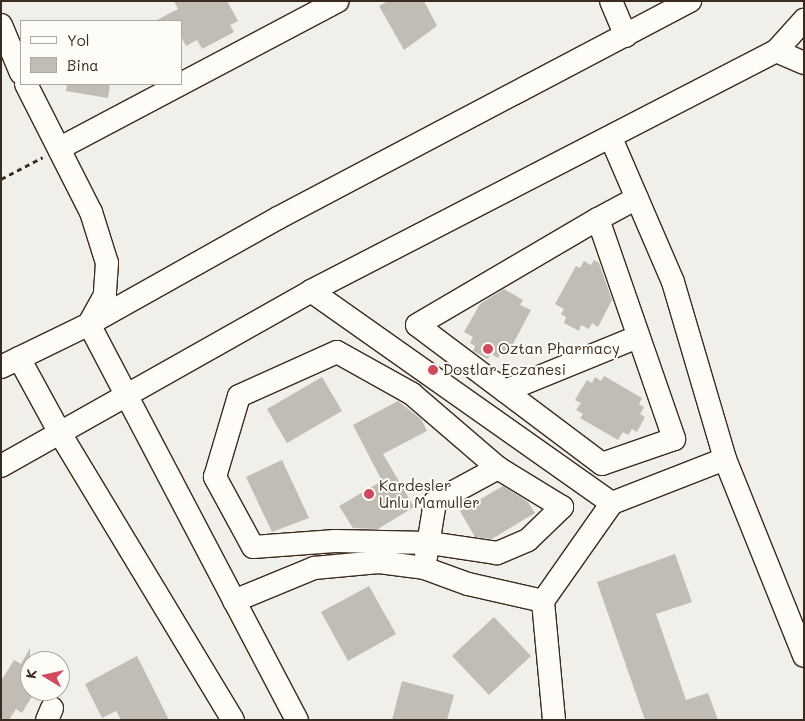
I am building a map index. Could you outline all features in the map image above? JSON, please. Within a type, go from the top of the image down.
[{"type":"street","points":[[182,83],[338,1]]},
{"type":"street","points":[[610,1],[626,36]]},
{"type":"street","points":[[233,720],[61,435],[10,362],[89,324],[278,218],[690,1]]},
{"type":"street","points":[[1,466],[61,435],[311,291],[611,138],[776,51],[804,20]]},
{"type":"street","points":[[1,25],[20,71]]},
{"type":"street","points":[[776,51],[804,63]]},
{"type":"street","points":[[27,85],[91,212],[107,263],[105,295],[89,324]]},
{"type":"street","points":[[60,148],[179,85]]},
{"type":"street","points":[[611,138],[673,282],[725,459],[804,656]]},
{"type":"street","points":[[598,219],[637,337],[674,439],[602,464],[417,325],[598,219],[637,198]]},
{"type":"street","points":[[311,291],[612,503]]},
{"type":"street","points":[[89,324],[126,398],[297,720]]},
{"type":"street","points":[[505,391],[637,337]]},
{"type":"street","points":[[337,352],[412,394],[498,468],[562,507],[528,540],[508,550],[485,554],[429,543],[336,541],[253,547],[215,477],[239,396],[337,352]]},
{"type":"street","points":[[554,720],[544,601],[612,503],[725,459]]},
{"type":"street","points":[[424,568],[435,502],[498,468]]},
{"type":"street","points":[[234,601],[294,574],[335,564],[379,562],[424,568],[468,584],[544,601]]},
{"type":"path","points":[[1,179],[60,148]]},
{"type":"building","points":[[174,1],[227,1],[238,21],[230,25],[234,32],[202,49],[197,40],[186,46],[182,39],[182,20],[157,20],[178,9]]},
{"type":"building","points":[[388,1],[424,1],[437,26],[404,50],[379,6]]},
{"type":"building","points":[[67,85],[110,85],[108,98],[66,91]]},
{"type":"building","points":[[594,260],[599,263],[612,300],[598,327],[592,323],[589,329],[581,325],[579,331],[564,323],[566,317],[561,314],[564,309],[555,304],[576,266],[580,268],[584,261],[591,265]]},
{"type":"building","points":[[504,289],[523,300],[520,305],[531,310],[507,355],[501,352],[498,358],[491,354],[488,359],[473,351],[475,346],[470,343],[473,337],[464,332],[480,304]]},
{"type":"building","points":[[604,376],[642,398],[639,404],[644,407],[640,414],[645,417],[637,432],[632,429],[628,435],[623,432],[618,440],[580,418],[583,414],[576,410],[581,403],[575,400],[587,380],[592,383],[595,377],[601,381]]},
{"type":"building","points":[[322,377],[342,411],[287,443],[267,409]]},
{"type":"building","points":[[398,401],[421,419],[427,431],[383,454],[414,507],[378,529],[353,528],[339,506],[382,481],[353,425]]},
{"type":"building","points":[[282,460],[309,518],[272,532],[246,477]]},
{"type":"building","points":[[503,486],[528,502],[535,513],[492,539],[475,537],[460,511]]},
{"type":"building","points":[[675,554],[692,602],[656,614],[686,700],[708,693],[718,720],[645,720],[597,582]]},
{"type":"building","points":[[369,586],[396,634],[348,661],[321,612]]},
{"type":"building","points":[[494,617],[531,656],[489,695],[452,656]]},
{"type":"building","points":[[137,656],[169,720],[121,720],[116,711],[102,718],[85,684]]},
{"type":"building","points":[[14,660],[20,663],[20,701],[29,701],[22,713],[16,709],[9,720],[1,720],[1,681]]},
{"type":"building","points":[[402,681],[454,695],[447,720],[392,720]]},
{"type":"place","name":"Oztan Pharmacy","points":[[488,349]]},
{"type":"place","name":"Dostlar Eczanesi","points":[[433,370]]},
{"type":"place","name":"Kardesler Unlu Mamuller","points":[[369,494]]}]
